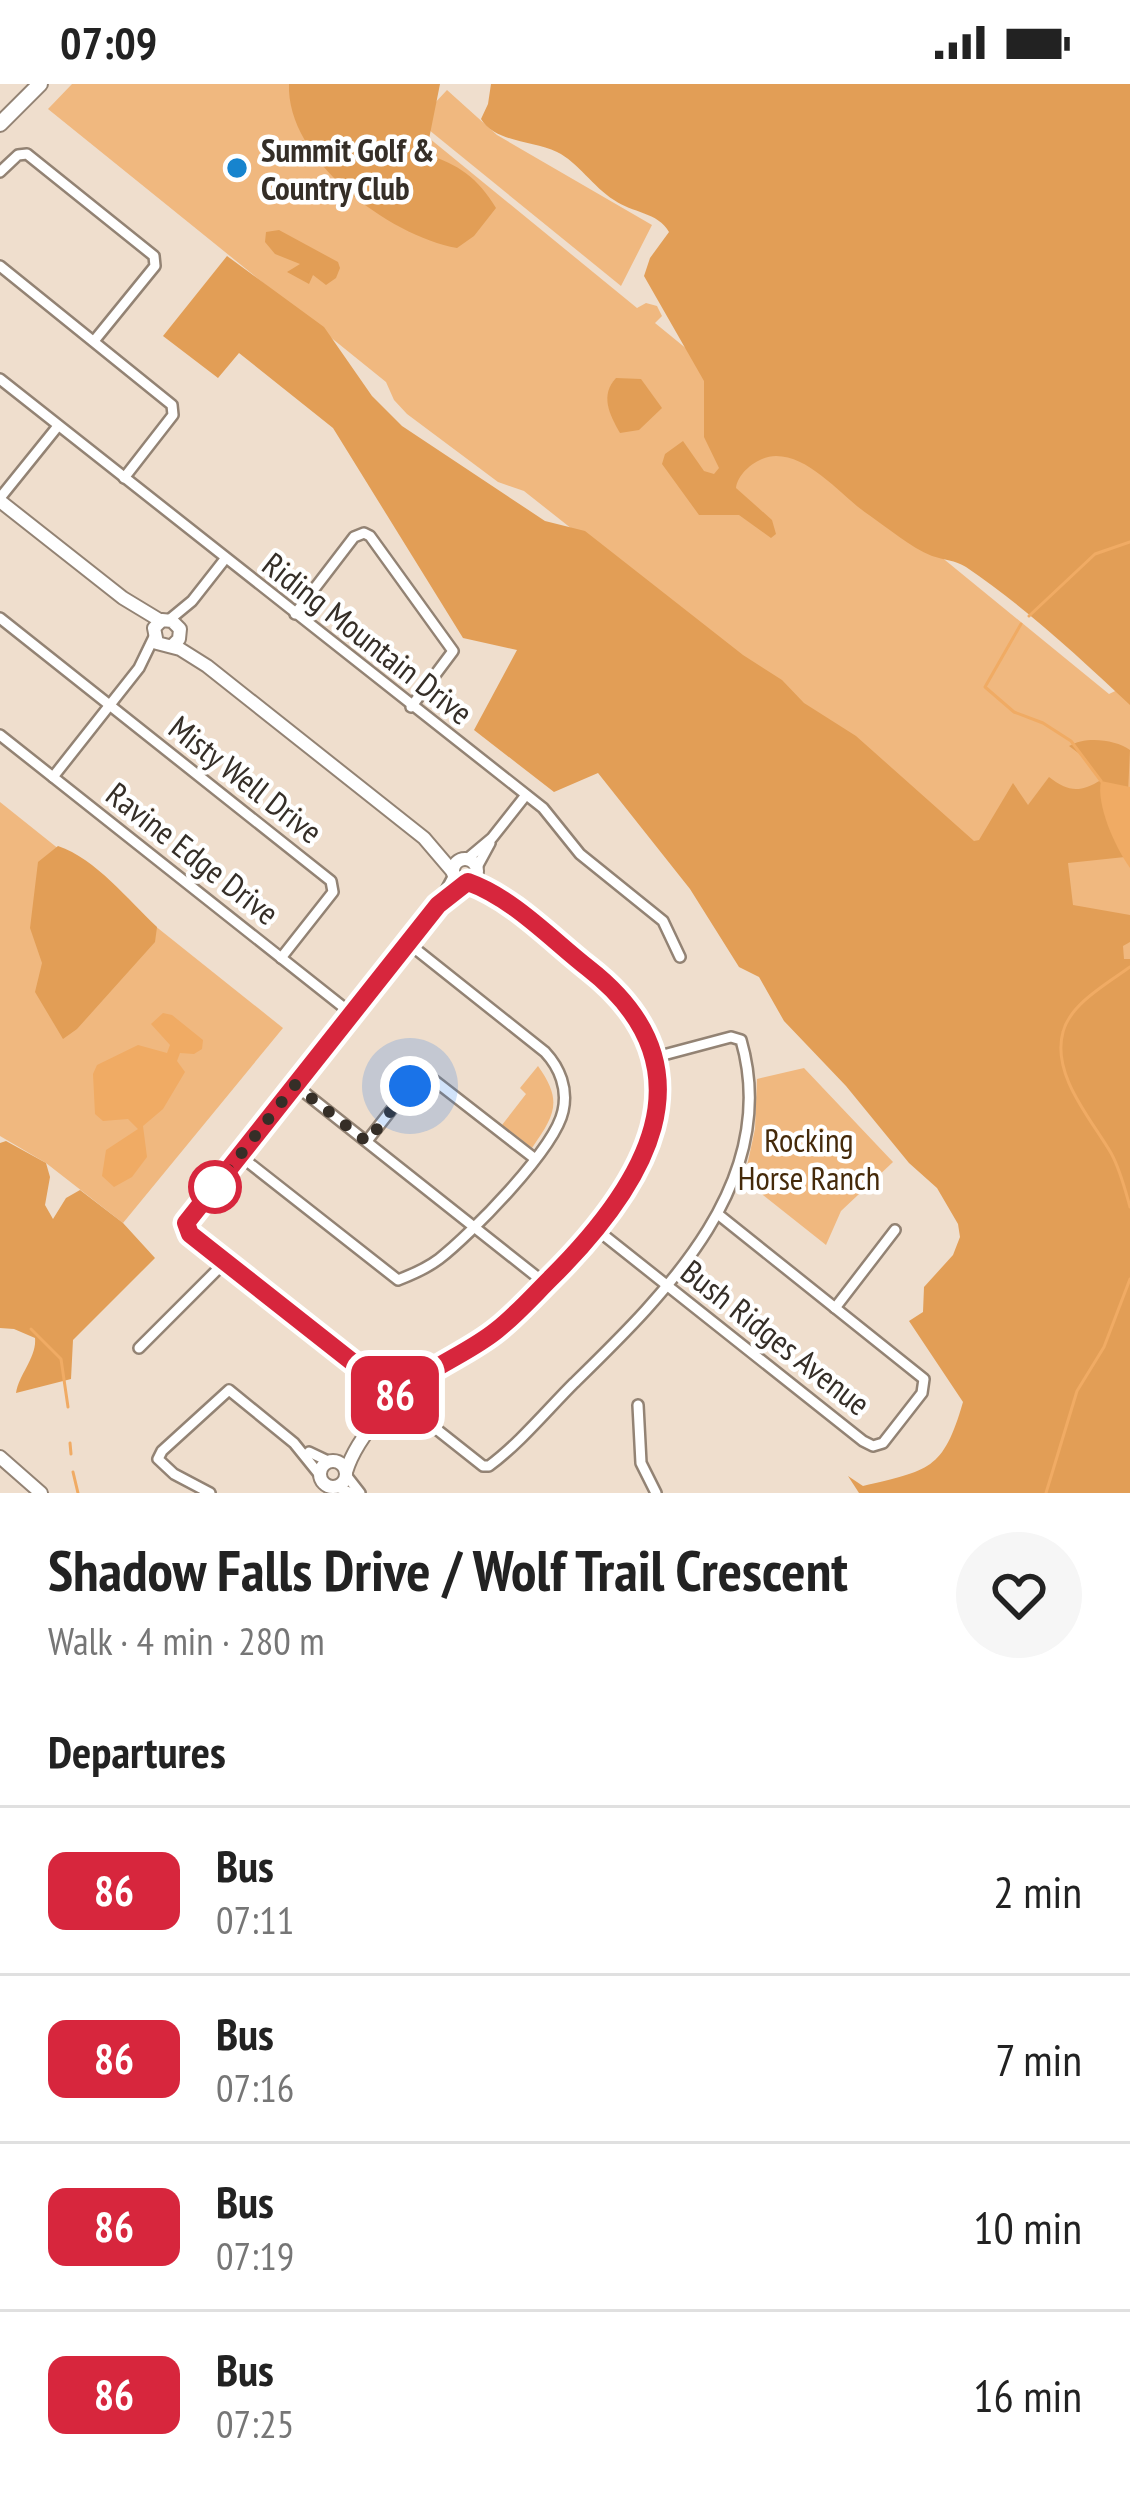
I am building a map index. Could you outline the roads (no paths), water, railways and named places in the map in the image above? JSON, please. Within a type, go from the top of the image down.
[{"type":"main road","points":[[0,124],[40,84]]},
{"type":"street","points":[[0,172],[19,155],[27,154],[154,256],[155,266],[94,341]]},
{"type":"street","points":[[0,266],[175,410],[124,478]]},
{"type":"street","name":"Riding Mountain Drive","points":[[0,380],[552,816],[580,854],[664,921],[680,957]]},
{"type":"street","points":[[58,425],[0,500],[615,992],[637,1022],[652,1058],[657,1103],[648,1150],[632,1181],[596,1229],[494,1334],[428,1372],[398,1398],[362,1442],[338,1487]]},
{"type":"street","points":[[295,614],[354,537],[359,533],[370,536],[453,651],[411,706]]},
{"type":"street","points":[[53,776],[225,559]]},
{"type":"street","points":[[0,618],[109,705]]},
{"type":"street","name":"Misty Well Drive","points":[[109,705],[331,881],[333,892],[281,958]]},
{"type":"street","name":"Ravine Edge Drive","points":[[0,735],[352,1014]]},
{"type":"street","points":[[526,795],[186,1223],[190,1234],[483,1466],[489,1466],[668,1285],[718,1216],[738,1166],[748,1094],[743,1044],[731,1037],[652,1058]]},
{"type":"street","points":[[239,1155],[393,1279],[402,1280],[433,1264],[473,1226],[552,1136],[563,1113],[564,1091],[555,1065],[545,1052],[408,943]]},
{"type":"street","points":[[367,1142],[417,1077],[426,1074],[534,1158]]},
{"type":"street","points":[[295,1085],[546,1284]]},
{"type":"street","name":"Bush Ridges Avenue","points":[[596,1229],[863,1441],[878,1445],[926,1384],[718,1216]]},
{"type":"street","points":[[835,1308],[895,1230]]},
{"type":"street","points":[[140,1348],[226,1262]]},
{"type":"street","points":[[210,1493],[174,1474],[158,1459],[222,1392],[235,1391],[294,1443],[320,1476],[338,1487]]},
{"type":"street","points":[[638,1405],[641,1463],[656,1493]]},
{"type":"street","points":[[320,1476],[331,1461],[362,1442]]},
{"type":"street","points":[[294,1443],[343,1465],[338,1487]]},
{"type":"street","points":[[0,1456],[41,1493]]},
{"type":"waterway","points":[[1029,616],[1095,554],[1130,542]]},
{"type":"waterway","points":[[1021,624],[985,687],[1014,712],[1071,741],[1101,781]]},
{"type":"waterway","points":[[1130,967],[1073,1012],[1061,1048],[1068,1080],[1114,1159],[1130,1207]]},
{"type":"waterway","points":[[1046,1493],[1077,1391],[1104,1347],[1130,1279]]},
{"type":"waterway","points":[[31,1329],[61,1359],[68,1407]]},
{"type":"waterway","points":[[70,1443],[71,1454]]},
{"type":"waterway","points":[[73,1472],[78,1493]]},
{"type":"place","name":"Summit Golf & Country Club","points":[[237,168]]},
{"type":"park label","name":"Rocking Horse Ranch","points":[[809,1158]]}]
